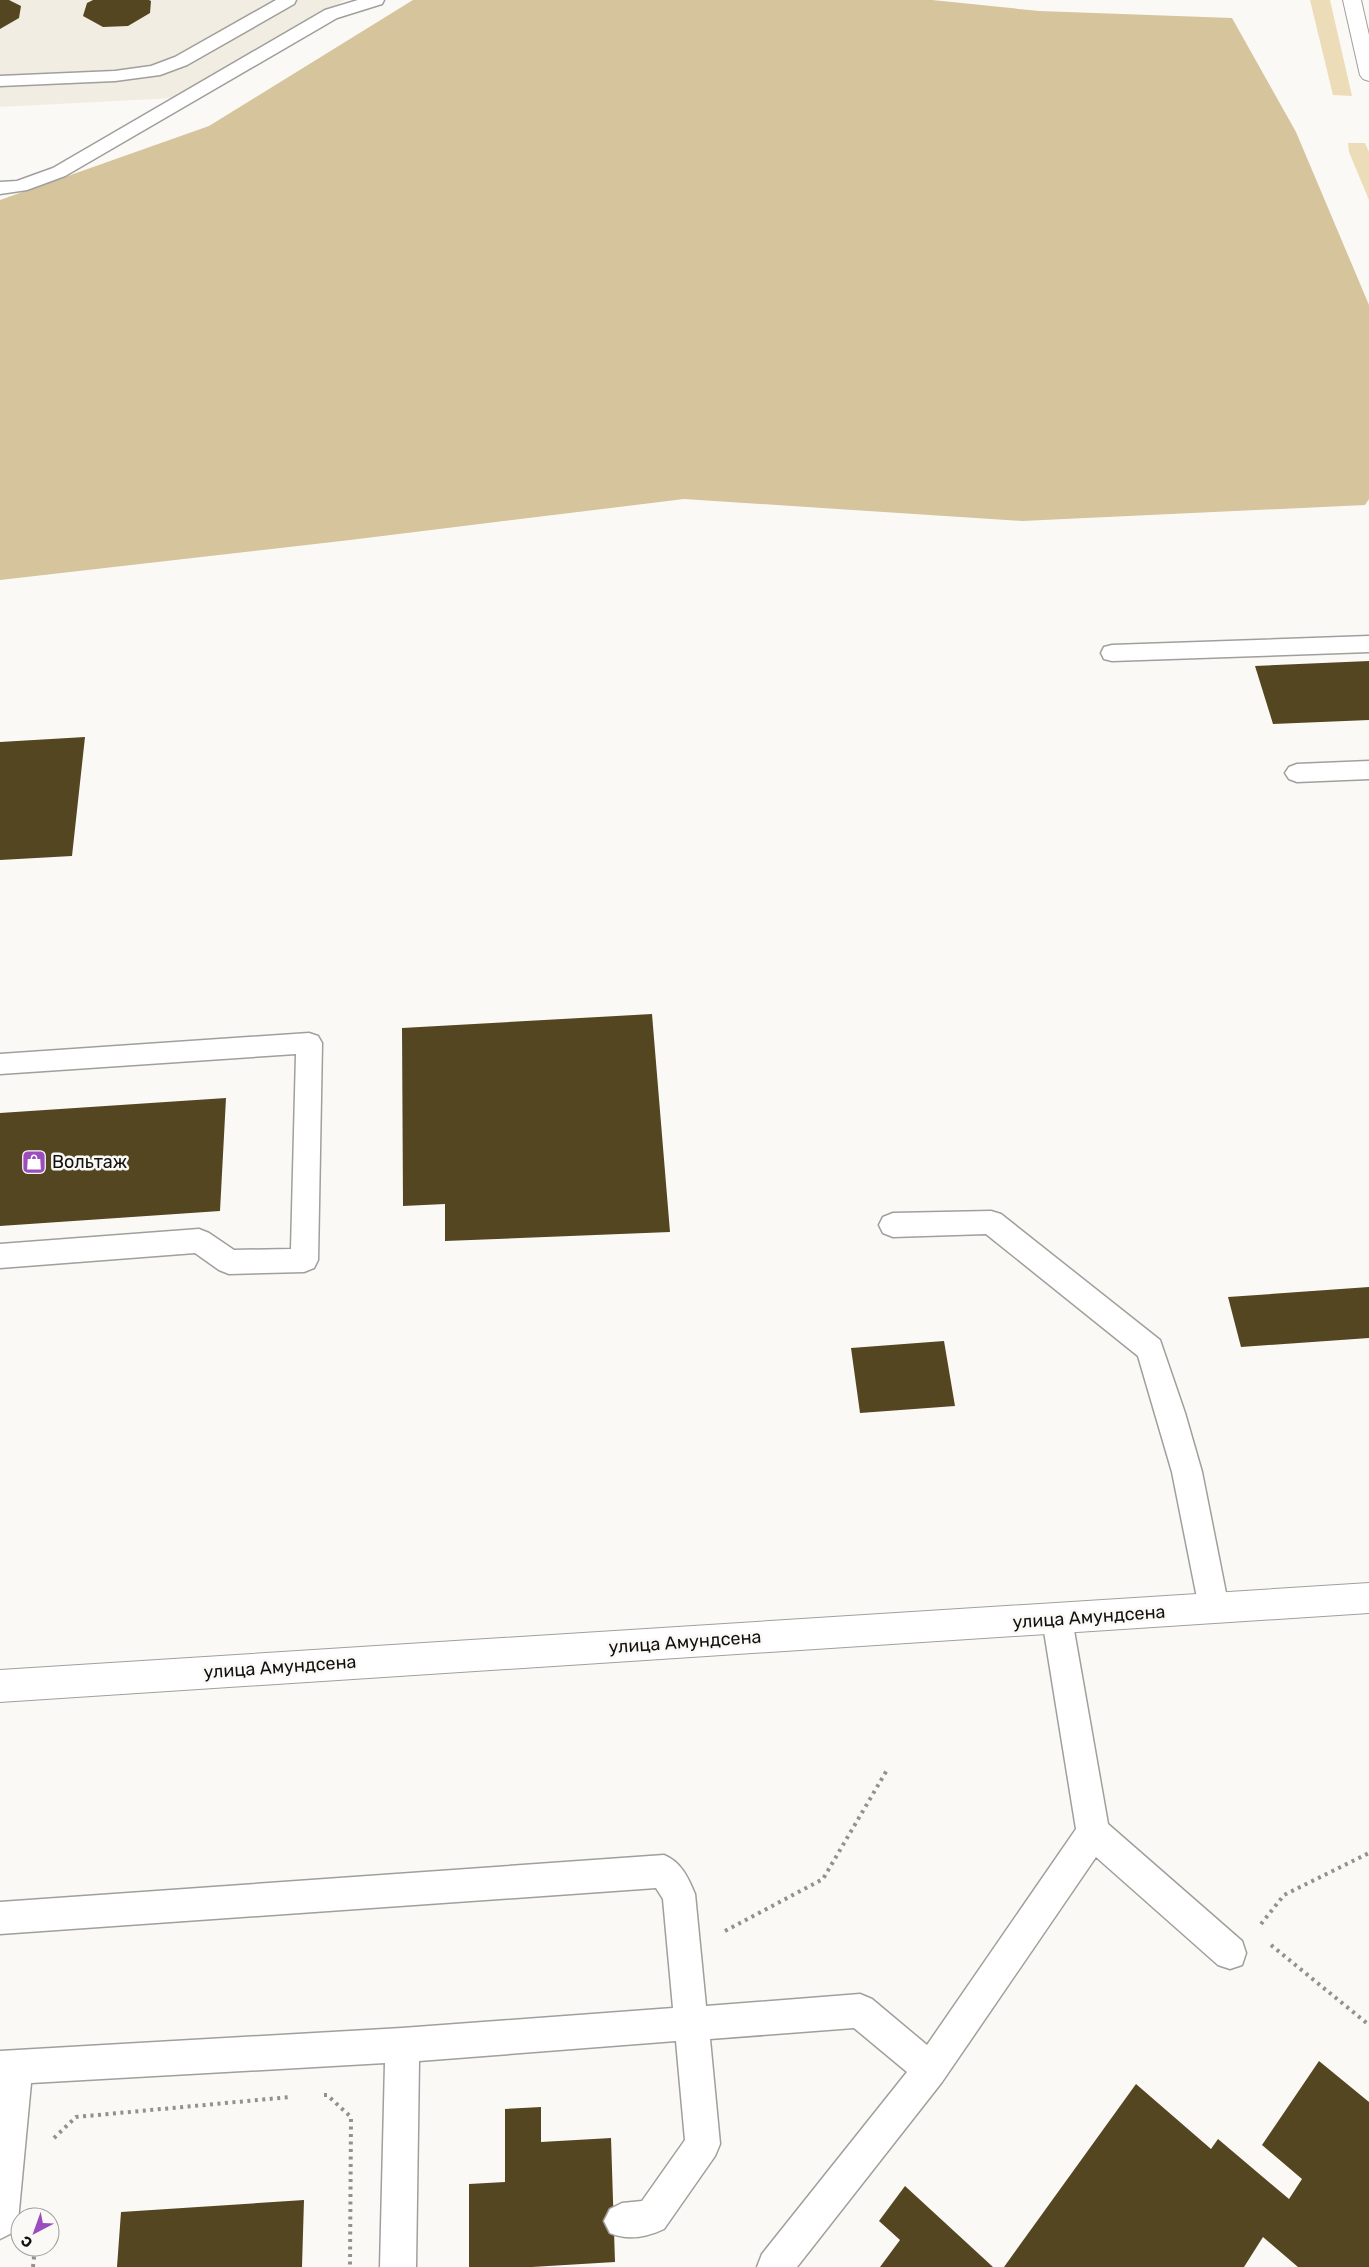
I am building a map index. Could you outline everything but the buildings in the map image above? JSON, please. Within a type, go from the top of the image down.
[{"type":"main road","points":[[1352,0],[1369,75]]},
{"type":"main road","name":"улица Амундсена","points":[[0,1686],[1369,1598]]},
{"type":"lane","points":[[0,80],[115,76],[154,71],[181,60],[288,0]]},
{"type":"lane","points":[[0,188],[20,186],[59,172],[331,14],[376,0]]},
{"type":"lane","points":[[1112,652],[1369,644]]},
{"type":"lane","points":[[1297,773],[1369,770]]},
{"type":"lane","points":[[0,1064],[309,1043],[304,1260],[229,1262],[199,1241],[0,1256]]},
{"type":"lane","points":[[893,1225],[991,1222],[1150,1349],[1187,1472],[1214,1608]]},
{"type":"lane","points":[[1057,1619],[1093,1833],[1230,1953]]},
{"type":"lane","points":[[775,2267],[930,2070],[1093,1833]]},
{"type":"lane","points":[[0,1918],[664,1871],[679,1894],[703,2144],[652,2217],[622,2221]]},
{"type":"lane","points":[[0,2221],[8,2068],[402,2046],[690,2022],[860,2011],[930,2070]]},
{"type":"lane","points":[[398,2267],[402,2046]]},
{"type":"path","points":[[685,1952],[823,1878],[887,1770]]},
{"type":"path","points":[[1255,1931],[1284,1895],[1369,1853]]},
{"type":"path","points":[[317,2096],[326,2095],[351,2117],[350,2267]]},
{"type":"path","points":[[51,2141],[76,2117],[298,2097]]},
{"type":"shaded area","points":[[0,0],[345,0],[174,98],[0,107]]},
{"type":"shaded area","points":[[413,0],[932,0],[1039,11],[1232,18],[1296,132],[1369,305],[1369,499],[1365,505],[1022,521],[684,499],[0,580],[0,200],[209,126]]},
{"type":"shaded area","points":[[1310,0],[1330,0],[1352,96],[1333,95]]},
{"type":"shaded area","points":[[1348,143],[1365,143],[1369,152],[1369,200],[1349,152]]},
{"type":"place","name":"Вольтаж","points":[[34,1162]]}]
